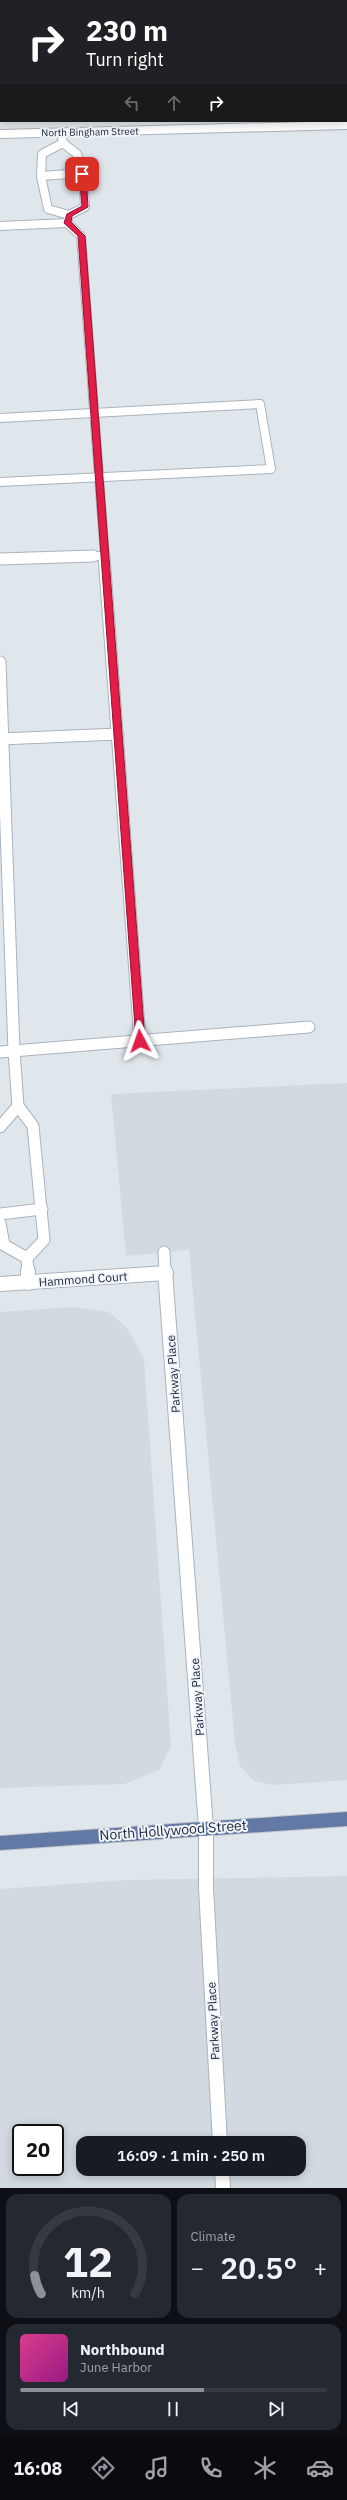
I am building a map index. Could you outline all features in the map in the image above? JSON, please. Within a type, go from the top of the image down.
[{"type":"main road","name":"North Hollywood Street","points":[[0,1843],[347,1819]]},
{"type":"street","name":"North Bingham Street","points":[[0,134],[347,125]]},
{"type":"street","points":[[0,226],[68,219],[85,207],[82,174],[77,154],[63,143],[61,132]]},
{"type":"street","points":[[63,143],[42,154],[41,176],[48,209],[68,219],[81,236],[100,477],[140,1041]]},
{"type":"street","points":[[41,176],[82,174]]},
{"type":"street","points":[[0,418],[260,404],[271,469],[0,482]]},
{"type":"street","points":[[0,559],[105,556]]},
{"type":"street","points":[[0,662],[14,1051],[18,1106],[33,1126],[44,1240],[27,1258],[28,1282]]},
{"type":"street","points":[[2,739],[118,734]]},
{"type":"street","points":[[0,1052],[309,1027]]},
{"type":"street","points":[[0,1126],[18,1106]]},
{"type":"street","points":[[0,1214],[42,1208]]},
{"type":"street","points":[[0,1223],[4,1245],[27,1258]]},
{"type":"street","name":"Parkway Place","points":[[164,1252],[206,1828],[206,1888],[220,2136]]},
{"type":"street","name":"Hammond Court","points":[[0,1284],[166,1273]]},
{"type":"street","points":[[222,2176],[223,2188]]},
{"type":"shaded area","points":[[347,1083],[347,1780],[272,1785],[254,1781],[240,1766],[235,1743],[189,1250],[126,1256],[111,1094]]},
{"type":"shaded area","points":[[72,1307],[109,1312],[127,1328],[144,1359],[171,1746],[159,1770],[124,1784],[0,1788],[0,1312]]},
{"type":"shaded area","points":[[347,1876],[347,2188],[0,2188],[0,1889],[125,1880]]},
{"type":"route","points":[[82,174],[85,207],[69,215],[67,223],[81,236],[98,446],[140,1041]]}]
